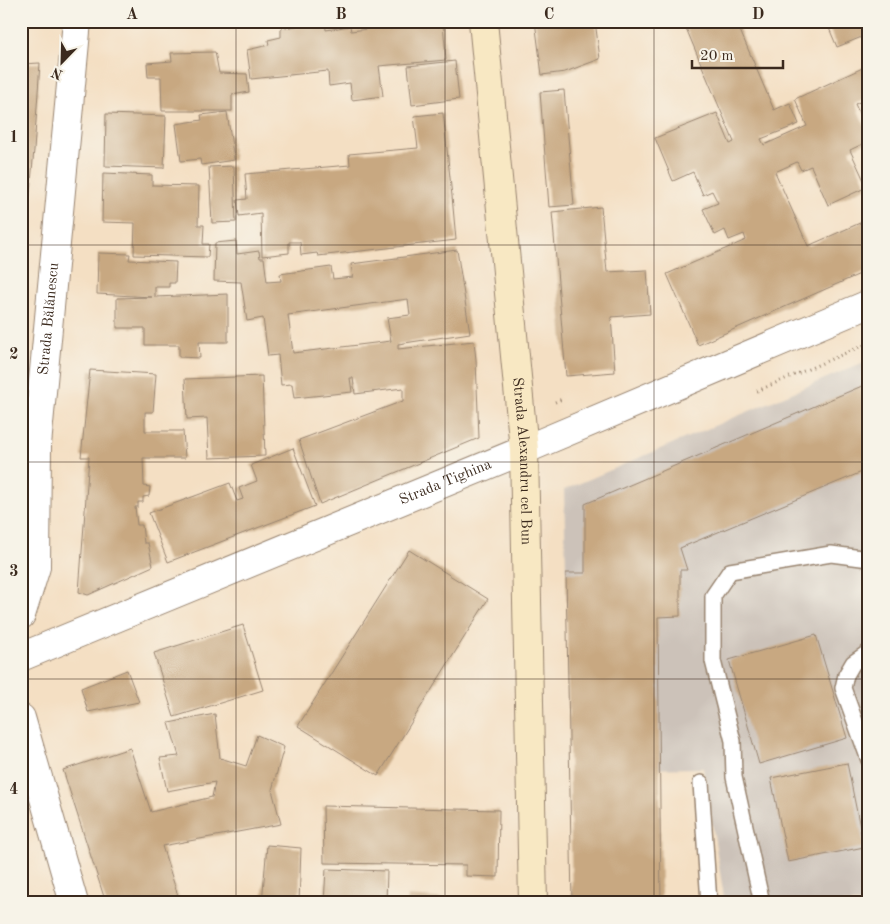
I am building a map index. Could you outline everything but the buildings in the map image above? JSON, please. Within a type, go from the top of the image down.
[{"type":"street","name":"Strada Bălănescu","points":[[21,614],[36,567],[29,446],[77,21]]},
{"type":"street","name":"Strada Alexandru cel Bun","points":[[483,21],[524,450],[533,903]]},
{"type":"street","name":"Strada Tighina","points":[[21,657],[524,450],[869,304]]},
{"type":"street","points":[[21,718],[74,903]]},
{"type":"lane","points":[[762,903],[734,777],[733,741],[713,661],[713,596],[730,571],[831,554],[869,559]]},
{"type":"lane","points":[[869,652],[853,663],[846,675],[843,688],[869,760]]},
{"type":"lane","points":[[701,784],[709,903]]},
{"type":"path","points":[[757,391],[869,343]]},
{"type":"shaded area","points":[[869,360],[869,903],[725,903],[703,768],[571,770],[564,490]]}]
